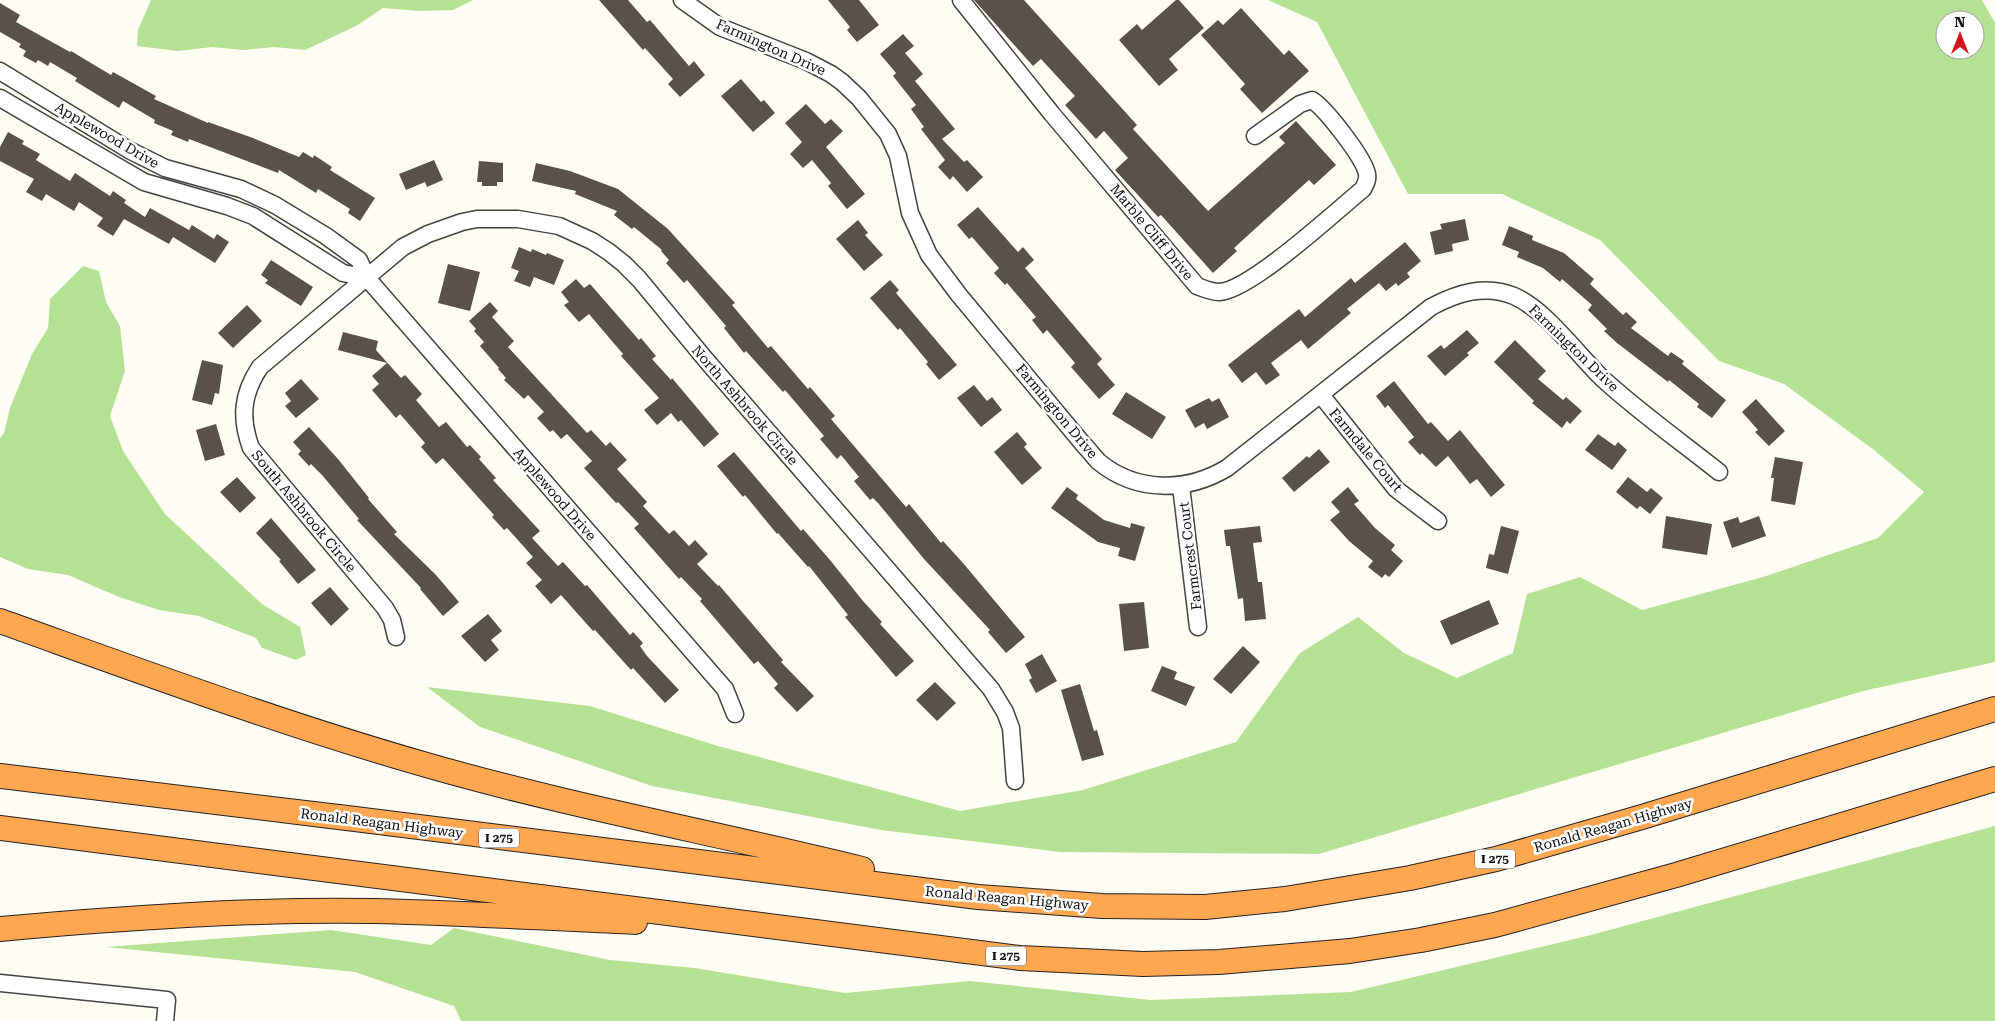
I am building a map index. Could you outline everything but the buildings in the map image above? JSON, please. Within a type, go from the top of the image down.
[{"type":"highway","points":[[0,622],[305,729],[425,765],[604,811],[822,859],[978,897]]},
{"type":"highway","name":"Ronald Reagan Highway","points":[[6,775],[978,897],[1102,906],[1205,906],[1285,899],[1410,878],[1496,858],[1642,817],[1995,709]]},
{"type":"highway","name":"I 275","points":[[0,828],[1020,958],[1143,964],[1218,962],[1350,951],[1421,940],[1495,925],[1676,875],[1995,779]]},
{"type":"highway","points":[[0,929],[122,918],[227,913],[373,911],[797,929]]},
{"type":"street","name":"Farmington Drive","points":[[682,0],[720,27],[806,61],[836,78],[854,93],[888,134],[898,156],[910,213],[929,255],[959,295],[1058,415],[1099,461],[1128,478],[1145,484],[1182,486],[1214,476],[1227,468],[1431,307],[1451,296],[1467,291],[1499,292],[1513,296],[1539,312],[1581,358],[1605,380],[1718,472]]},
{"type":"street","name":"Marble Cliff Drive","points":[[961,0],[1052,114],[1197,286],[1211,291],[1221,292],[1235,288],[1252,279],[1364,189],[1368,181],[1366,172],[1357,154],[1321,106],[1312,100],[1300,104],[1255,136]]},
{"type":"street","name":"Applewood Drive","points":[[0,71],[129,150],[165,168],[241,189],[275,205],[326,236],[359,260],[367,278],[725,690],[735,714]]},
{"type":"street","name":"Applewood Drive","points":[[0,98],[144,182],[227,206],[253,216],[343,273],[367,278]]},
{"type":"street","points":[[120,168],[129,150]]},
{"type":"street","name":"North Ashbrook Circle","points":[[367,278],[404,247],[428,234],[477,219],[518,218],[559,226],[592,241],[609,252],[639,280],[712,368],[991,690],[1005,712],[1011,728],[1015,781]]},
{"type":"street","name":"South Ashbrook Circle","points":[[367,278],[260,367],[251,381],[246,394],[244,419],[246,435],[251,448],[385,608],[392,620],[396,637]]},
{"type":"street","name":"Farmdale Court","points":[[1320,395],[1396,489],[1438,521]]},
{"type":"street","name":"Farmcrest Court","points":[[1182,486],[1198,627]]},
{"type":"street","points":[[0,983],[167,1000],[165,1021]]},
{"type":"green space","points":[[151,0],[473,0],[453,10],[419,11],[383,8],[356,26],[305,50],[274,47],[243,50],[212,47],[178,51],[137,46],[138,30]]},
{"type":"green space","points":[[1268,0],[1982,0],[1995,23],[1995,662],[1863,691],[1319,854],[1060,852],[881,830],[652,786],[480,727],[427,687],[590,706],[718,746],[960,811],[1083,790],[1236,742],[1300,653],[1358,617],[1404,653],[1457,678],[1513,653],[1527,594],[1580,577],[1642,610],[1763,577],[1878,538],[1924,492],[1874,450],[1784,384],[1719,361],[1600,240],[1502,194],[1408,194],[1317,22]]},
{"type":"green space","points":[[83,266],[99,271],[106,302],[120,326],[125,371],[110,416],[123,451],[165,514],[262,604],[300,627],[306,655],[296,660],[262,648],[256,638],[199,616],[159,610],[119,597],[68,575],[28,569],[0,557],[0,438],[4,433],[10,408],[32,354],[48,328],[50,299]]},
{"type":"green space","points":[[1995,826],[1995,1021],[461,1021],[454,1006],[355,972],[106,947],[331,930],[431,945],[454,928],[610,960],[695,968],[845,993],[969,981],[1151,1000],[1351,992],[1587,936]]}]
